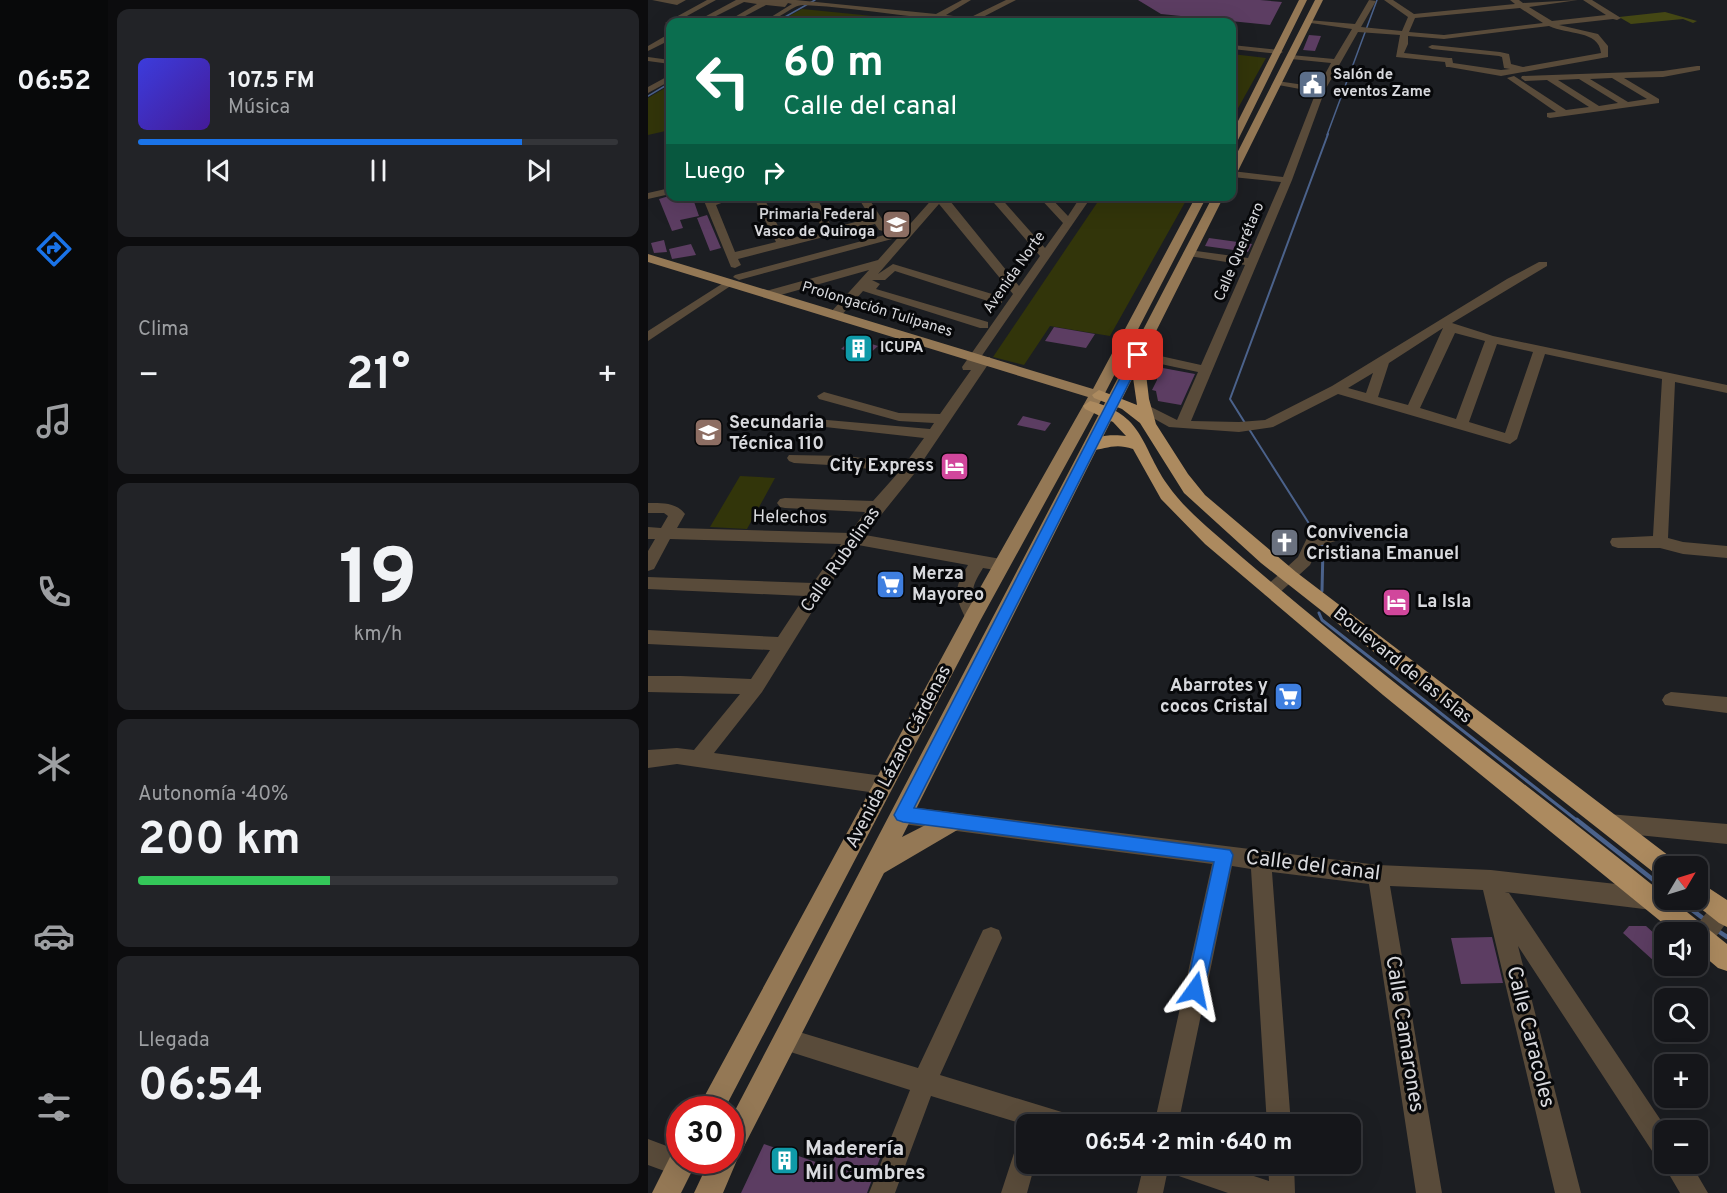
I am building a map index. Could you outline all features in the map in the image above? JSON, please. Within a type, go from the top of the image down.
[{"type":"highway","points":[[1137,356],[1144,409],[1155,435]]},
{"type":"highway","name":"Boulevard de las Islas","points":[[1094,400],[1136,411],[1155,435],[1168,459],[1192,493],[1218,518],[1289,576],[1654,859]]},
{"type":"highway","name":"Boulevard de las Islas","points":[[1111,405],[1130,426],[1147,464],[1181,514],[1271,591],[1652,899],[1712,923],[1727,959]]},
{"type":"highway","points":[[1092,445],[1106,439],[1116,438],[1138,445]]},
{"type":"highway","points":[[1147,464],[1168,459]]},
{"type":"main road","points":[[1236,134],[1279,53],[1300,0]]},
{"type":"main road","points":[[1236,165],[1320,0]]},
{"type":"main road","name":"Avenida Lázaro Cárdenas","points":[[717,1096],[973,616],[1094,400],[1199,201]]},
{"type":"main road","name":"Avenida Lázaro Cárdenas","points":[[744,1122],[1216,201]]},
{"type":"main road","name":"Prolongación Tulipanes","points":[[648,258],[898,340],[1094,400]]},
{"type":"main road","name":"Prolongación Tulipanes","points":[[648,270],[770,294],[835,315],[898,340]]},
{"type":"main road","points":[[877,865],[923,836],[951,822]]},
{"type":"main road","points":[[666,1193],[676,1174]]},
{"type":"main road","points":[[708,1193],[718,1174]]},
{"type":"street","points":[[656,0],[679,2]]},
{"type":"street","points":[[678,18],[712,0]]},
{"type":"street","points":[[707,18],[744,0],[895,11],[942,18]]},
{"type":"street","points":[[775,0],[805,5]]},
{"type":"street","points":[[935,17],[953,3],[967,0]]},
{"type":"street","points":[[976,18],[1012,0]]},
{"type":"street","points":[[1388,0],[1412,15],[1456,14],[1574,0]]},
{"type":"street","points":[[1454,49],[1449,60],[1451,67],[1501,73],[1605,55],[1603,43],[1592,33],[1567,31],[1553,25],[1514,0]]},
{"type":"street","points":[[1587,0],[1623,21]]},
{"type":"street","name":"Calle Querétaro","points":[[1176,424],[1205,370],[1287,180],[1334,61],[1359,29],[1372,1]]},
{"type":"street","points":[[736,18],[766,2]]},
{"type":"street","points":[[775,18],[805,5]]},
{"type":"street","points":[[1400,9],[1420,6]]},
{"type":"street","points":[[1590,9],[1600,8]]},
{"type":"street","points":[[895,11],[936,18]]},
{"type":"street","points":[[1521,17],[1549,14]]},
{"type":"street","points":[[1412,15],[1404,34],[1404,44],[1400,55],[1449,60]]},
{"type":"street","points":[[1308,22],[1372,31],[1444,37],[1615,16]]},
{"type":"street","points":[[648,49],[666,40]]},
{"type":"street","points":[[1404,44],[1414,45]]},
{"type":"street","points":[[1423,46],[1504,54],[1507,66],[1522,69]]},
{"type":"street","points":[[1236,49],[1279,53]]},
{"type":"street","points":[[661,60],[666,57]]},
{"type":"street","points":[[1291,57],[1334,61]]},
{"type":"street","points":[[648,59],[666,61]]},
{"type":"street","points":[[1485,71],[1510,77],[1548,77],[1664,74],[1697,68]]},
{"type":"street","points":[[1550,115],[1656,101],[1614,75]]},
{"type":"street","points":[[1580,76],[1627,105]]},
{"type":"street","points":[[1510,77],[1564,113]]},
{"type":"street","points":[[1548,77],[1598,109]]},
{"type":"street","points":[[648,90],[652,85],[666,80]]},
{"type":"street","points":[[1277,84],[1321,90]]},
{"type":"street","points":[[1236,174],[1287,180]]},
{"type":"street","points":[[648,196],[666,192]]},
{"type":"street","points":[[648,337],[727,285],[731,257],[709,201]]},
{"type":"street","points":[[760,201],[782,244]]},
{"type":"street","points":[[814,201],[830,232]]},
{"type":"street","points":[[865,201],[888,237],[897,246]]},
{"type":"street","points":[[937,201],[881,263],[868,290],[984,325]]},
{"type":"street","points":[[944,201],[1019,294]]},
{"type":"street","points":[[997,201],[1046,256]]},
{"type":"street","points":[[1048,201],[1069,223]]},
{"type":"street","name":"Avenida Norte","points":[[976,364],[1019,294],[1084,201]]},
{"type":"street","points":[[731,257],[877,220]]},
{"type":"street","points":[[648,327],[727,285],[888,237]]},
{"type":"street","points":[[1190,253],[1251,262]]},
{"type":"street","points":[[770,294],[881,263]]},
{"type":"street","points":[[1144,409],[1176,424],[1256,427],[1268,424],[1337,389],[1383,360],[1447,326],[1511,281],[1543,264]]},
{"type":"street","points":[[835,315],[872,280],[893,267],[998,300]]},
{"type":"street","points":[[1447,326],[1492,339],[1727,389]]},
{"type":"street","points":[[1412,411],[1447,326]]},
{"type":"street","points":[[1461,425],[1492,339]]},
{"type":"street","points":[[1337,389],[1510,439],[1540,349]]},
{"type":"street","points":[[1137,356],[1205,370]]},
{"type":"street","points":[[1371,399],[1383,360]]},
{"type":"street","name":"Calle Rubelinas","points":[[698,759],[756,687],[817,590],[878,507],[909,470],[976,364]]},
{"type":"street","points":[[1660,542],[1669,377]]},
{"type":"street","points":[[824,396],[899,417],[942,419]]},
{"type":"street","points":[[798,420],[932,434]]},
{"type":"street","points":[[1155,435],[1176,424]]},
{"type":"street","points":[[794,458],[847,461],[909,470]]},
{"type":"street","points":[[785,503],[878,507]]},
{"type":"street","points":[[648,508],[666,508],[677,514],[648,565]]},
{"type":"street","name":"Helechos","points":[[648,533],[854,539],[1001,565]]},
{"type":"street","points":[[1271,591],[1305,561],[1320,540],[1344,533]]},
{"type":"street","points":[[1618,542],[1660,542],[1683,548],[1727,552]]},
{"type":"street","points":[[973,616],[963,599],[962,590],[979,561]]},
{"type":"street","points":[[648,583],[817,590]]},
{"type":"street","points":[[648,637],[785,644]]},
{"type":"street","points":[[648,684],[681,683],[756,687]]},
{"type":"street","points":[[1671,700],[1727,705]]},
{"type":"street","points":[[648,759],[677,756],[883,785]]},
{"type":"street","name":"Calle del canal","points":[[903,815],[1378,875],[1652,899]]},
{"type":"street","points":[[1608,823],[1727,834]]},
{"type":"street","points":[[1168,1114],[1224,855]]},
{"type":"street","points":[[1262,860],[1278,1114]]},
{"type":"street","name":"Calle Camarones","points":[[1378,875],[1429,1193]]},
{"type":"street","points":[[1493,885],[1654,1131]]},
{"type":"street","name":"Calle Caracoles","points":[[1493,885],[1568,1193]]},
{"type":"street","points":[[882,1193],[925,1081],[991,938]]},
{"type":"street","points":[[786,1040],[925,1081],[1019,1114]]},
{"type":"street","points":[[648,1152],[666,1158]]},
{"type":"street","points":[[1014,1193],[1020,1174]]},
{"type":"street","points":[[1150,1193],[1155,1174]]},
{"type":"street","points":[[1209,1174],[1266,1193]]},
{"type":"street","points":[[1281,1174],[1282,1193]]},
{"type":"street","points":[[1683,1174],[1695,1193]]},
{"type":"green space","points":[[802,9],[893,18],[785,18]]},
{"type":"green space","points":[[1665,12],[1697,21],[1693,23],[1683,19],[1631,24],[1619,17]]},
{"type":"green space","points":[[1236,54],[1266,58],[1236,112]]},
{"type":"green space","points":[[666,87],[666,131],[648,135],[648,98]]},
{"type":"green space","points":[[1098,201],[1186,201],[1110,336],[1050,326],[1024,365],[993,357]]},
{"type":"green space","points":[[740,476],[775,478],[747,529],[710,527]]},
{"type":"building","points":[[1138,0],[1282,2],[1270,25],[1236,22],[1236,18],[1201,18],[1161,14]]},
{"type":"building","points":[[1309,35],[1321,36],[1315,51],[1303,50]]},
{"type":"building","points":[[666,197],[666,201],[694,201],[699,216],[680,220],[683,228],[672,231],[659,199]]},
{"type":"building","points":[[707,215],[721,248],[710,251],[697,218]]},
{"type":"building","points":[[1209,238],[1252,244],[1248,252],[1205,246]]},
{"type":"building","points":[[664,240],[667,252],[654,253],[651,243]]},
{"type":"building","points":[[691,244],[696,255],[672,259],[669,249]]},
{"type":"building","points":[[1054,327],[1095,334],[1086,348],[1045,341]]},
{"type":"building","name":"ICUPA","points":[[853,338],[878,346],[866,357],[841,349]]},
{"type":"building","points":[[1152,366],[1195,374],[1181,405],[1158,401],[1156,391],[1152,390],[1157,380],[1156,375],[1153,375]]},
{"type":"building","points":[[1023,416],[1051,423],[1045,431],[1017,425]]},
{"type":"building","points":[[1629,926],[1646,926],[1654,933],[1654,961],[1623,933]]},
{"type":"building","points":[[1492,937],[1503,983],[1461,984],[1451,938]]},
{"type":"building","name":"Maderería Mil Cumbres","points":[[842,1140],[882,1153],[867,1193],[741,1193],[764,1144],[830,1167]]},
{"type":"waterway","points":[[783,18],[815,0]]},
{"type":"waterway","points":[[1327,135],[1377,0]]},
{"type":"waterway","points":[[648,96],[666,85]]},
{"type":"waterway","points":[[1245,423],[1230,399],[1328,134]]},
{"type":"waterway","points":[[1249,429],[1315,533]]},
{"type":"waterway","points":[[1314,531],[1318,537]]},
{"type":"waterway","points":[[1321,543],[1323,548],[1322,591]]},
{"type":"waterway","points":[[1319,613],[1322,620],[1579,822]]},
{"type":"waterway","points":[[1577,820],[1654,880]]},
{"type":"waterway","points":[[1692,910],[1704,919]]},
{"type":"waterway","points":[[1718,931],[1727,937]]},
{"type":"place","name":"Salón de eventos Zame","points":[[1312,84]]},
{"type":"place","name":"Primaria Federal Vasco de Quiroga","points":[[896,224]]},
{"type":"place","name":"ICUPA","points":[[859,348]]},
{"type":"place","name":"Secundaria Técnica 110","points":[[708,433]]},
{"type":"place","name":"City Express","points":[[955,466]]},
{"type":"place","name":"Convivencia Cristiana Emanuel","points":[[1285,543]]},
{"type":"place","name":"Merza Mayoreo","points":[[891,584]]},
{"type":"place","name":"La Isla","points":[[1396,602]]},
{"type":"place","name":"Abarrotes y cocos Cristal","points":[[1289,696]]},
{"type":"place","name":"Maderería Mil Cumbres","points":[[784,1161]]},
{"type":"route","points":[[1138,355],[903,815],[1224,855],[1195,990]]}]
